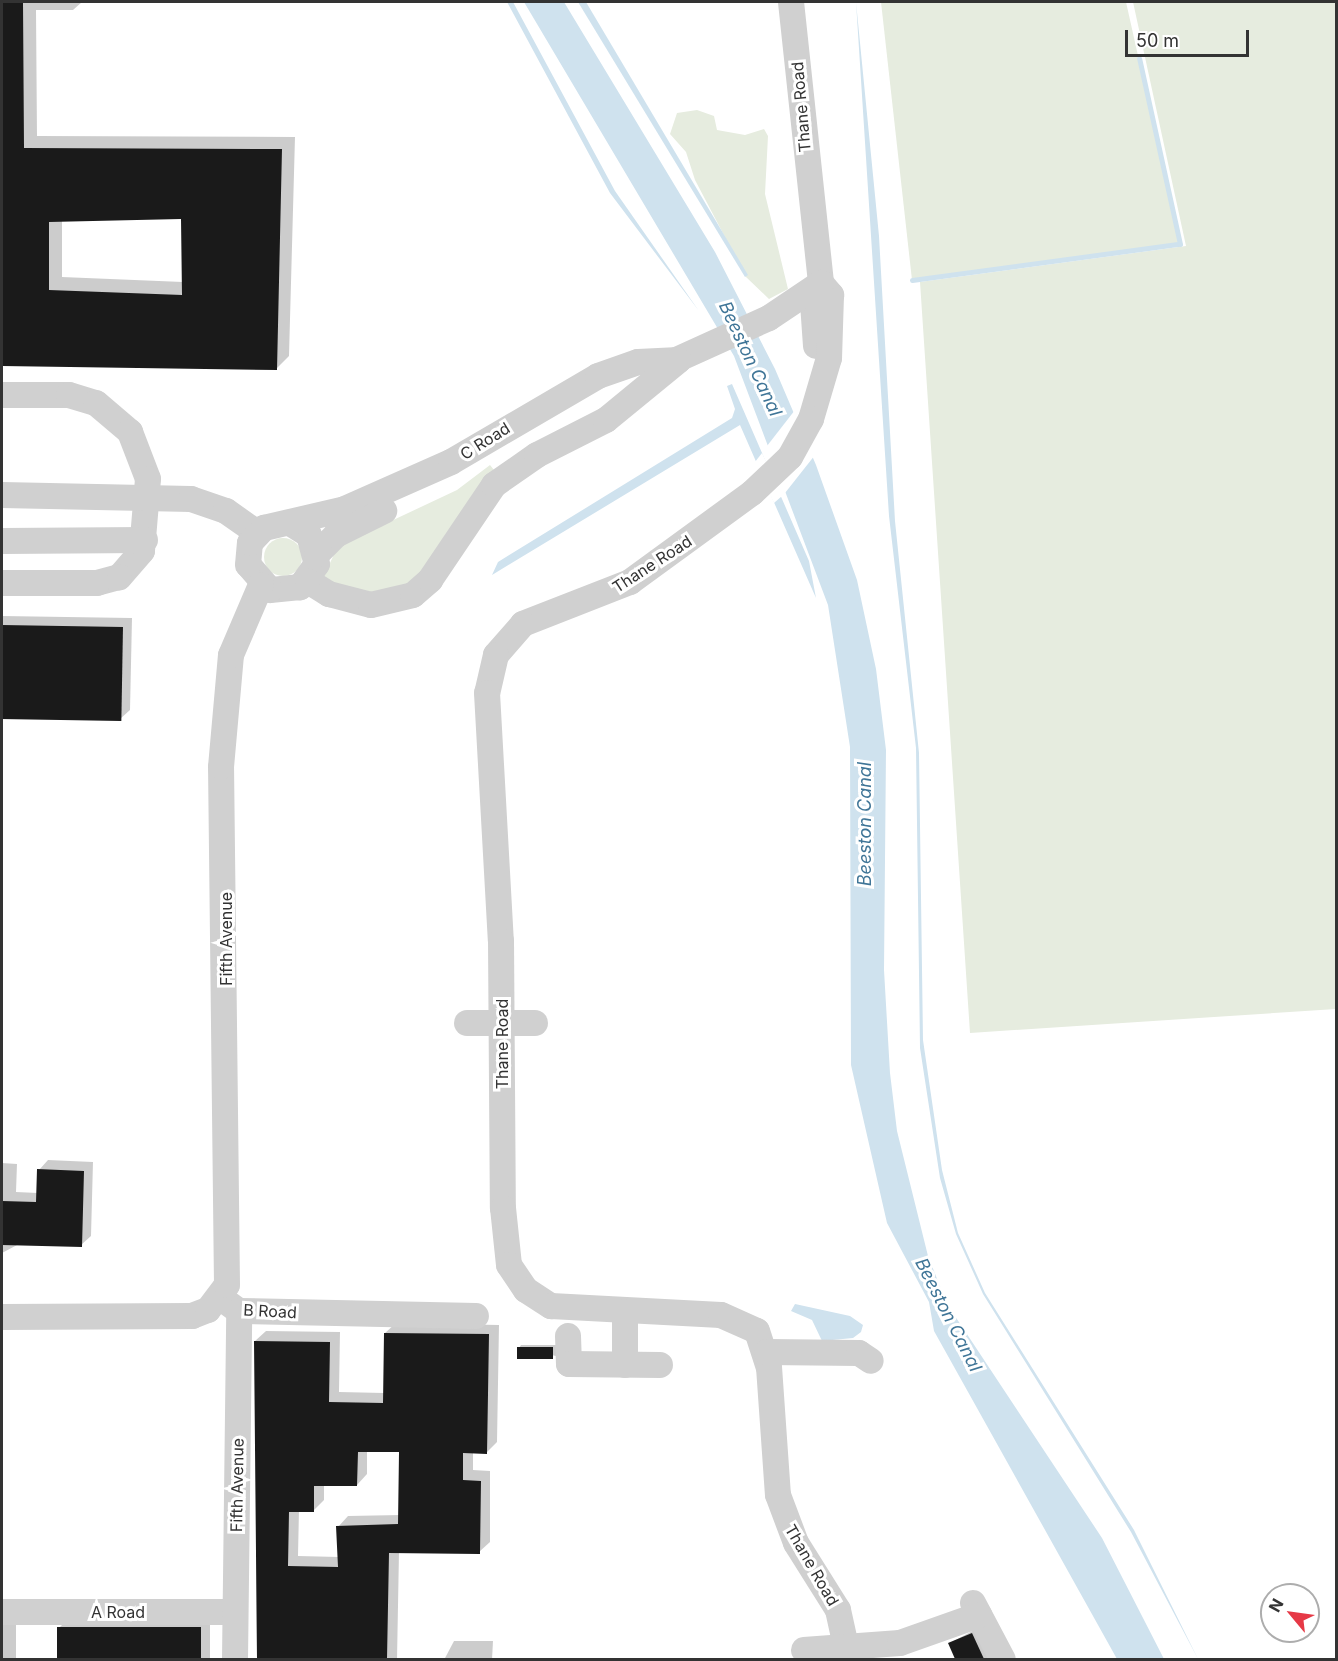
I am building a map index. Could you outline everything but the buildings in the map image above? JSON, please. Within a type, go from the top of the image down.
[{"type":"street","name":"Thane Road","points":[[790,2],[821,283],[813,303],[821,385],[794,450],[752,493],[630,582],[523,624],[496,655],[487,693],[502,1023],[503,1208],[509,1265],[526,1290],[551,1306],[732,1317],[757,1331],[767,1352],[778,1495],[796,1543],[838,1611],[849,1654]]},
{"type":"street","name":"C Road","points":[[317,554],[345,530],[461,477],[511,443],[632,377],[679,360],[769,318],[821,283]]},
{"type":"street","name":"C Road","points":[[502,478],[606,420],[679,360]]},
{"type":"street","name":"C Road","points":[[257,533],[272,524],[290,523],[345,509],[451,462],[598,376],[638,362],[679,360]]},
{"type":"street","points":[[2,395],[69,395],[108,411],[143,456],[148,499],[145,540],[130,569],[109,581],[2,583]]},
{"type":"street","name":"C Road","points":[[308,581],[360,604],[403,600],[430,580],[502,478],[511,443]]},
{"type":"street","points":[[2,495],[202,502],[257,533],[248,566],[261,585],[291,591],[308,581],[317,554],[309,535],[290,523]]},
{"type":"street","points":[[2,541],[145,540]]},
{"type":"street","name":"Fifth Avenue","points":[[235,1659],[230,1305],[227,1266],[221,766],[231,655],[261,585]]},
{"type":"street","points":[[467,1023],[535,1023]]},
{"type":"street","name":"B Road","points":[[2,1317],[192,1316],[230,1305],[476,1316]]},
{"type":"street","points":[[625,1312],[625,1365]]},
{"type":"street","points":[[568,1336],[569,1364],[660,1365]]},
{"type":"street","points":[[767,1352],[859,1353],[871,1361]]},
{"type":"street","points":[[804,1650],[849,1654],[925,1638],[976,1609],[1003,1659]]},
{"type":"street","name":"A Road","points":[[2,1612],[235,1612]]},
{"type":"shaded area","points":[[881,2],[1126,2],[1180,244],[912,280]]},
{"type":"shaded area","points":[[1133,2],[1336,2],[1336,1009],[970,1033],[920,282],[1186,246]]},
{"type":"shaded area","points":[[697,110],[714,116],[717,130],[745,135],[764,129],[768,136],[765,194],[788,289],[769,299],[746,277],[695,180],[686,152],[670,134],[677,113]]},
{"type":"shaded area","points":[[490,465],[498,475],[428,573],[393,597],[321,582],[338,546],[457,490]]},
{"type":"shaded area","points":[[283,538],[290,539],[296,544],[301,550],[301,564],[296,570],[290,575],[283,576],[276,575],[270,570],[265,564],[264,557],[265,550],[270,544],[276,539]]},
{"type":"water","points":[[507,2],[513,2],[615,191],[699,311],[610,193]]},
{"type":"water","name":"Beeston Canal","points":[[524,2],[564,2],[715,252],[775,369],[816,465],[857,580],[876,669],[886,750],[884,970],[890,1073],[897,1131],[928,1256],[947,1304],[1102,1538],[1164,1659],[1117,1659],[934,1331],[929,1302],[887,1223],[851,1065],[850,747],[828,605],[734,356]]},
{"type":"water","points":[[578,2],[586,2],[748,275],[745,277]]},
{"type":"water","points":[[856,2],[879,236],[895,521],[919,753],[923,1040],[942,1170],[958,1233],[985,1293],[1134,1530],[1198,1659],[1131,1532],[983,1294],[956,1234],[940,1178],[920,1048],[916,748],[889,516]]},
{"type":"water","points":[[732,384],[809,561],[816,598],[740,425],[492,575],[498,562],[732,418],[735,409],[727,386]]},
{"type":"water","points":[[795,1304],[850,1316],[863,1325],[861,1332],[853,1338],[822,1341],[812,1320],[791,1311]]},
{"type":"pier","points":[[795,410],[815,455],[785,493],[767,446]]},
{"type":"pier","points":[[762,453],[782,496],[774,503],[755,462]]},
{"type":"waterway","points":[[912,280],[1180,244],[1139,58]]}]
